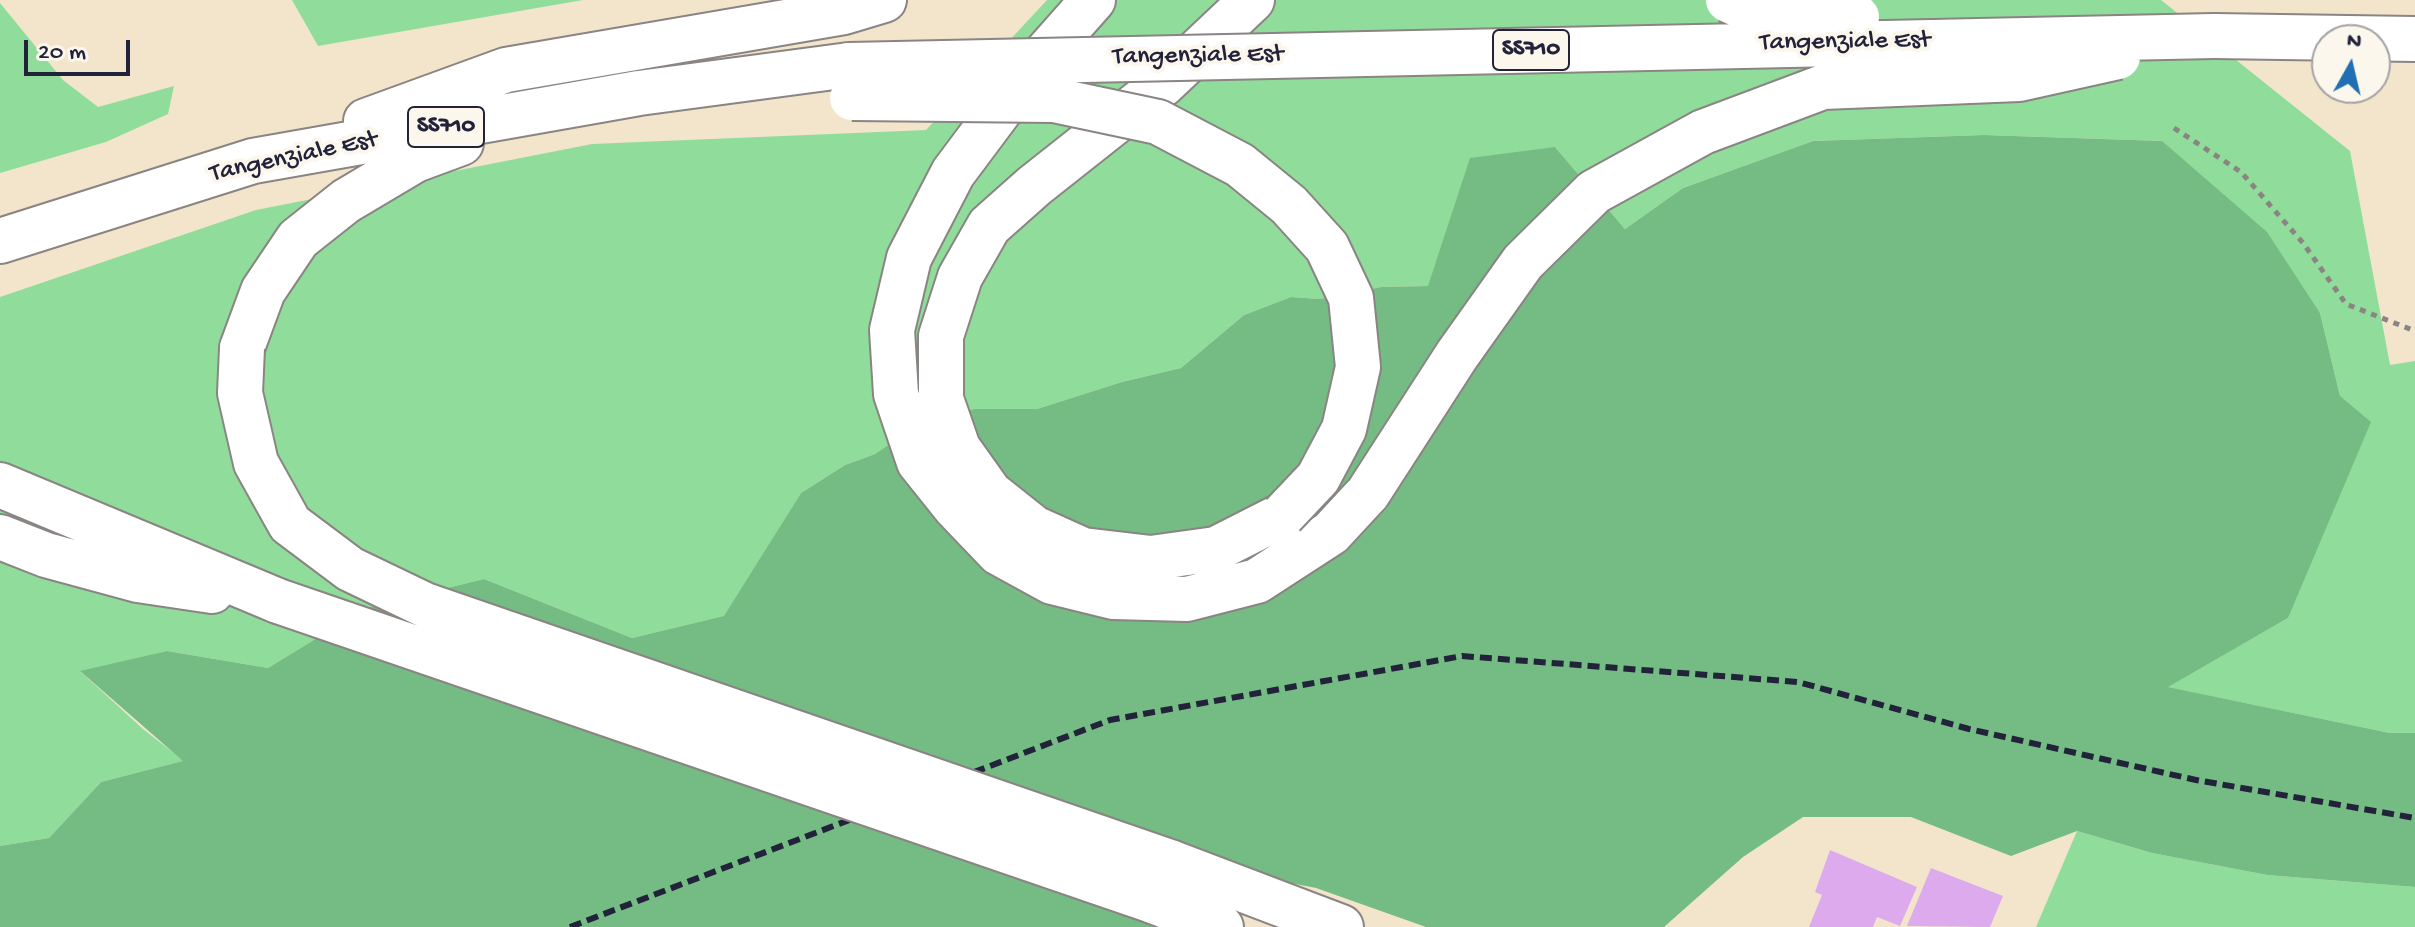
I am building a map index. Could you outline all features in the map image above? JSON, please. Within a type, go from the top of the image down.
[{"type":"main road","points":[[1093,0],[1024,78],[953,173],[909,258],[892,330],[896,394],[919,462],[955,507],[999,553],[1052,582],[1113,597],[1187,599],[1257,581],[1331,533],[1368,493],[1457,355],[1523,262],[1594,192],[1703,132],[1823,87],[2019,79],[2214,36]]},
{"type":"main road","points":[[850,82],[1054,100],[1083,107],[1098,110],[1113,113],[1128,116],[1158,122],[1240,165],[1289,205],[1327,247],[1351,298],[1358,367],[1344,429],[1318,478],[1283,515],[1216,549],[1151,558],[1083,550],[1034,528],[990,493],[958,448],[941,399],[941,336],[960,277],[989,226],[1034,186],[1104,130],[1116,121],[1128,112],[1163,84],[1252,0]]},
{"type":"main road","points":[[1728,0],[1739,5],[1821,17],[2019,17],[2214,36]]},
{"type":"main road","points":[[253,161],[506,70],[864,6]]},
{"type":"main road","name":"Tangenziale Est","points":[[0,241],[253,161],[639,93],[850,82],[2214,36],[2415,39]]},
{"type":"main road","points":[[639,93],[478,137],[415,160],[346,201],[298,239],[263,291],[242,348],[240,393],[256,463],[290,524],[350,569],[425,605],[1170,862],[1341,927]]},
{"type":"main road","points":[[0,485],[278,601],[1221,927]]},
{"type":"main road","points":[[0,537],[46,555],[138,580],[278,601]]},
{"type":"path","points":[[2174,128],[2241,172],[2303,243],[2346,304],[2415,331]]},
{"type":"green space","points":[[292,0],[583,0],[318,46]]},
{"type":"green space","points":[[1047,0],[2161,0],[2350,151],[2390,365],[2415,361],[2415,733],[2390,733],[2167,687],[2288,618],[2340,396],[2320,313],[2162,141],[1984,135],[1813,141],[1683,188],[1625,229],[1555,147],[1428,286],[1381,287],[1320,299],[1291,297],[1244,315],[1181,368],[1122,382],[1037,409],[974,409],[926,419],[875,454],[845,465],[801,493],[725,616],[632,638],[484,579],[366,608],[268,668],[167,651],[81,672],[143,729],[184,761],[101,782],[49,838],[0,846],[0,297],[256,210],[592,144],[926,130]]},
{"type":"green space","points":[[0,3],[63,80],[98,107],[174,86],[168,114],[106,142],[0,173]]},
{"type":"green space","points":[[1984,135],[2162,141],[2267,232],[2320,313],[2340,396],[2371,422],[2288,618],[2168,687],[2390,733],[2415,733],[2415,887],[2267,875],[2152,853],[2077,831],[2011,856],[1911,817],[1803,817],[1743,857],[1664,927],[1426,927],[1316,888],[1250,875],[1174,927],[0,927],[0,846],[49,838],[101,782],[183,761],[80,671],[167,651],[268,668],[366,608],[484,579],[632,638],[724,616],[801,493],[845,465],[875,454],[926,419],[974,409],[1037,409],[1122,382],[1181,368],[1244,315],[1291,297],[1320,299],[1381,287],[1428,286],[1470,158],[1555,147],[1625,229],[1683,188],[1813,141]]},
{"type":"green space","points":[[2077,831],[2152,853],[2267,875],[2415,887],[2415,927],[2036,927]]},
{"type":"building","points":[[1830,850],[1917,887],[1900,926],[1877,917],[1873,927],[1809,927],[1822,895],[1815,892]]},
{"type":"building","points":[[1931,868],[2003,896],[1990,927],[1907,926]]},
{"type":"railway","points":[[570,927],[1110,720],[1462,656],[1798,682],[1969,729],[2196,780],[2415,818]]}]
